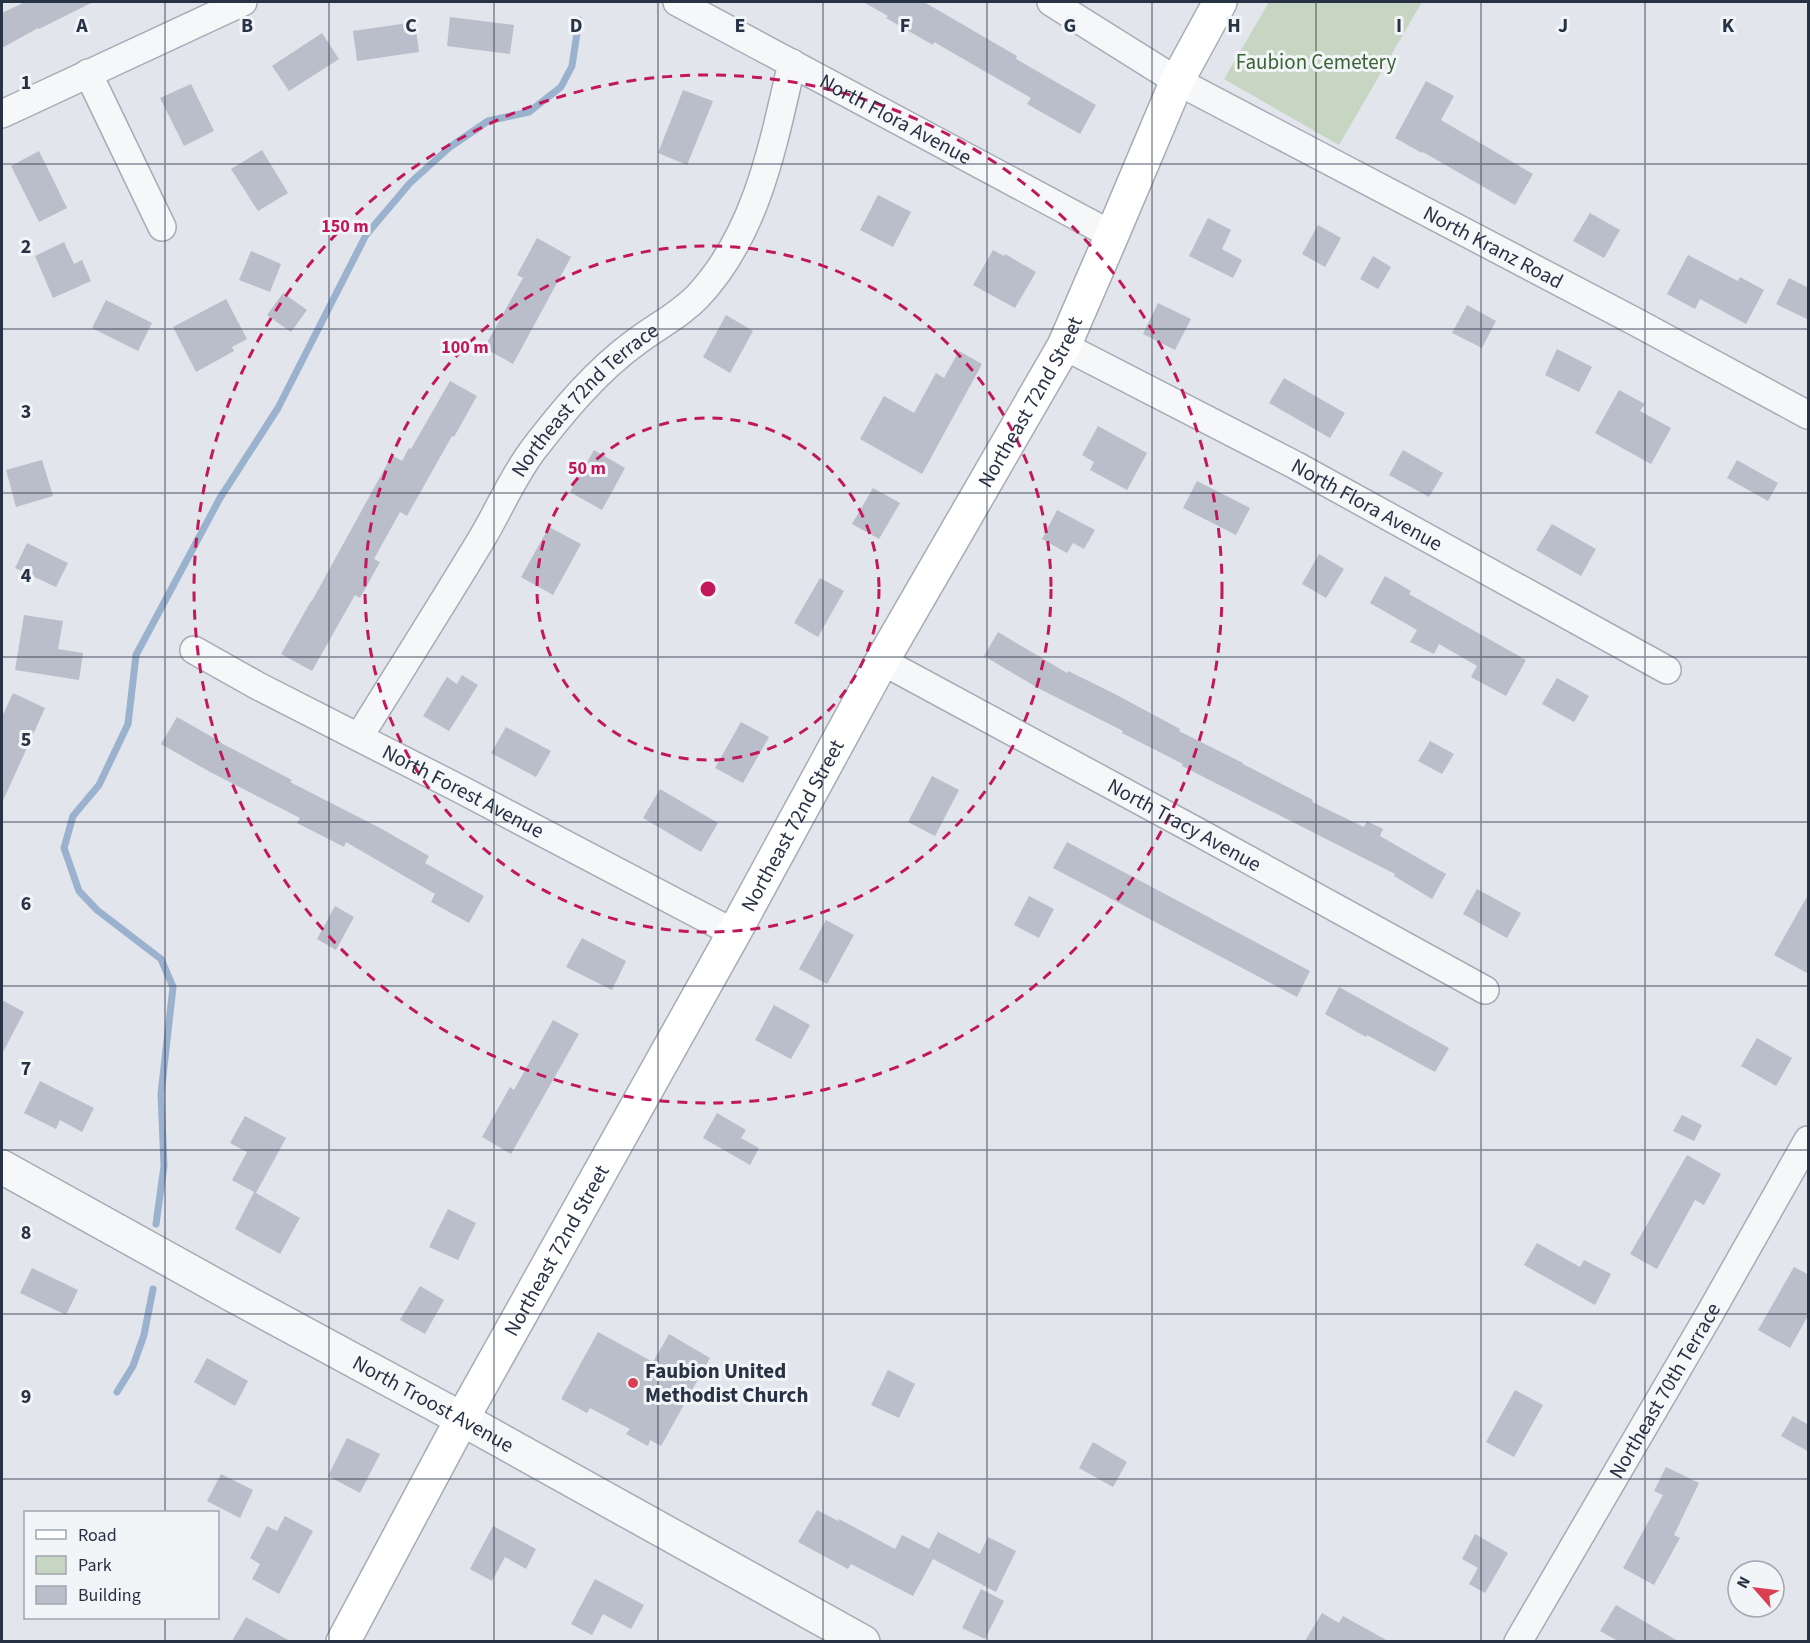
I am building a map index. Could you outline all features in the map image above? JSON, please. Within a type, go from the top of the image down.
[{"type":"main road","name":"Northeast 72nd Street","points":[[343,1641],[462,1419],[734,933],[882,661],[1064,346],[1176,81],[1220,2]]},
{"type":"street","points":[[2,114],[243,2]]},
{"type":"street","name":"North Flora Avenue","points":[[677,2],[1112,235]]},
{"type":"street","name":"North Kranz Road","points":[[1051,2],[1176,81],[1634,321],[1809,416]]},
{"type":"street","name":"Northeast 72nd Terrace","points":[[359,737],[482,538],[511,484],[532,452],[567,407],[607,366],[696,298],[715,276],[734,247],[754,202],[770,156],[792,63]]},
{"type":"street","points":[[88,73],[162,227]]},
{"type":"street","name":"North Flora Avenue","points":[[1064,346],[1295,465],[1667,670]]},
{"type":"street","name":"North Forest Avenue","points":[[194,650],[258,686],[734,933]]},
{"type":"street","name":"North Tracy Avenue","points":[[882,661],[1485,990]]},
{"type":"street","name":"Northeast 70th Terrace","points":[[1518,1641],[1809,1140]]},
{"type":"street","name":"North Troost Avenue","points":[[2,1167],[462,1419],[860,1641]]},
{"type":"green space","name":"Faubion Cemetery","points":[[1269,2],[1422,2],[1339,145],[1224,79]]},
{"type":"building","points":[[25,2],[93,2],[2,48],[2,13]]},
{"type":"building","points":[[863,2],[924,2],[1096,105],[1080,134],[1027,104],[1031,98],[934,42],[933,45]]},
{"type":"building","points":[[450,17],[514,25],[510,54],[447,46]]},
{"type":"building","points":[[415,22],[419,52],[357,61],[353,31]]},
{"type":"building","points":[[322,33],[339,59],[289,91],[272,66]]},
{"type":"building","points":[[1426,81],[1454,96],[1441,120],[1533,174],[1515,205],[1395,138]]},
{"type":"building","points":[[191,84],[214,131],[184,146],[160,98]]},
{"type":"building","points":[[683,90],[713,101],[687,165],[658,153]]},
{"type":"building","points":[[262,150],[288,193],[258,211],[231,169]]},
{"type":"building","points":[[39,151],[67,208],[39,222],[11,166]]},
{"type":"building","points":[[878,195],[911,212],[893,247],[860,230]]},
{"type":"building","points":[[1590,213],[1620,230],[1604,258],[1573,241]]},
{"type":"building","points":[[1208,218],[1231,230],[1222,249],[1242,260],[1233,278],[1189,256]]},
{"type":"building","points":[[1318,225],[1341,238],[1325,267],[1302,254]]},
{"type":"building","points":[[537,238],[571,257],[513,364],[484,348],[523,278],[517,275]]},
{"type":"building","points":[[64,242],[74,264],[82,260],[91,281],[53,298],[35,256]]},
{"type":"building","points":[[993,250],[1004,256],[1005,254],[1036,272],[1015,308],[973,285]]},
{"type":"building","points":[[251,251],[281,264],[270,292],[239,280]]},
{"type":"building","points":[[1688,255],[1738,281],[1740,277],[1764,290],[1746,324],[1700,299],[1695,309],[1667,294]]},
{"type":"building","points":[[1373,256],[1391,267],[1378,289],[1360,279]]},
{"type":"building","points":[[1789,278],[1809,288],[1809,320],[1776,304]]},
{"type":"building","points":[[283,293],[307,310],[291,332],[267,315]]},
{"type":"building","points":[[226,299],[247,339],[232,347],[234,351],[196,372],[173,327]]},
{"type":"building","points":[[106,300],[152,323],[138,351],[92,328]]},
{"type":"building","points":[[1158,303],[1191,319],[1175,350],[1143,334]]},
{"type":"building","points":[[1467,305],[1496,321],[1482,348],[1452,333]]},
{"type":"building","points":[[726,315],[753,331],[730,373],[703,357]]},
{"type":"building","points":[[1557,349],[1592,367],[1579,392],[1545,375]]},
{"type":"building","points":[[959,351],[982,364],[922,474],[860,439],[884,396],[914,413],[936,373],[944,378]]},
{"type":"building","points":[[1284,378],[1345,413],[1330,438],[1269,403]]},
{"type":"building","points":[[450,381],[477,396],[407,516],[400,512],[374,559],[380,562],[360,598],[355,595],[312,671],[281,654],[392,455],[402,461]]},
{"type":"building","points":[[1619,390],[1645,404],[1640,411],[1671,428],[1651,464],[1595,433]]},
{"type":"building","points":[[1098,426],[1147,453],[1127,490],[1090,470],[1094,462],[1082,455]]},
{"type":"building","points":[[594,450],[625,468],[602,510],[570,492]]},
{"type":"building","points":[[1403,450],[1443,473],[1429,497],[1389,475]]},
{"type":"building","points":[[42,460],[53,496],[16,507],[6,470]]},
{"type":"building","points":[[1737,460],[1778,483],[1768,501],[1727,478]]},
{"type":"building","points":[[1197,481],[1250,508],[1236,535],[1183,508]]},
{"type":"building","points":[[873,488],[900,503],[879,539],[852,524]]},
{"type":"building","points":[[1057,510],[1095,530],[1084,549],[1073,543],[1067,553],[1042,539]]},
{"type":"building","points":[[1552,524],[1596,549],[1581,576],[1536,550]]},
{"type":"building","points":[[549,527],[581,544],[553,595],[521,577]]},
{"type":"building","points":[[27,543],[68,563],[56,587],[15,568]]},
{"type":"building","points":[[1319,554],[1344,569],[1326,598],[1302,584]]},
{"type":"building","points":[[1385,576],[1411,591],[1409,594],[1526,660],[1506,696],[1471,677],[1477,666],[1439,644],[1434,654],[1410,642],[1417,630],[1370,603]]},
{"type":"building","points":[[820,578],[844,591],[818,637],[794,623]]},
{"type":"building","points":[[24,615],[63,621],[58,649],[83,653],[79,680],[15,670]]},
{"type":"building","points":[[998,632],[1067,673],[1068,671],[1113,693],[1180,729],[1179,731],[1313,800],[1312,802],[1364,827],[1367,821],[1383,829],[1380,836],[1446,874],[1432,899],[1394,876],[1395,874],[1182,766],[1183,764],[1038,688],[984,656]]},
{"type":"building","points":[[462,675],[478,685],[449,731],[423,716],[447,677],[457,684]]},
{"type":"building","points":[[1557,678],[1589,696],[1574,722],[1542,704]]},
{"type":"building","points":[[13,693],[45,708],[2,803],[2,717]]},
{"type":"building","points":[[177,717],[292,780],[290,782],[429,856],[425,863],[484,896],[469,923],[431,902],[435,894],[346,842],[344,847],[297,823],[300,818],[161,744]]},
{"type":"building","points":[[741,722],[769,737],[743,783],[715,768]]},
{"type":"building","points":[[506,727],[551,751],[536,777],[491,753]]},
{"type":"building","points":[[1430,741],[1454,754],[1442,774],[1418,761]]},
{"type":"building","points":[[932,776],[959,790],[935,836],[908,822]]},
{"type":"building","points":[[660,789],[718,823],[701,852],[643,818]]},
{"type":"building","points":[[1067,842],[1310,971],[1297,997],[1053,868]]},
{"type":"building","points":[[1477,889],[1521,913],[1507,938],[1463,914]]},
{"type":"building","points":[[1809,893],[1809,974],[1774,955]]},
{"type":"building","points":[[1029,896],[1054,909],[1039,938],[1014,925]]},
{"type":"building","points":[[335,906],[354,917],[336,950],[317,939]]},
{"type":"building","points":[[826,920],[854,935],[827,984],[799,969]]},
{"type":"building","points":[[582,938],[626,961],[612,990],[566,967]]},
{"type":"building","points":[[1339,987],[1449,1048],[1435,1072],[1325,1014]]},
{"type":"building","points":[[2,1000],[24,1012],[2,1054]]},
{"type":"building","points":[[774,1005],[810,1025],[791,1059],[755,1040]]},
{"type":"building","points":[[553,1020],[579,1034],[511,1154],[482,1137],[510,1087],[514,1090]]},
{"type":"building","points":[[1757,1038],[1792,1058],[1776,1086],[1741,1066]]},
{"type":"building","points":[[40,1081],[94,1108],[82,1132],[60,1120],[56,1129],[24,1113]]},
{"type":"building","points":[[717,1113],[746,1130],[741,1138],[759,1148],[750,1165],[703,1138]]},
{"type":"building","points":[[1682,1115],[1702,1125],[1694,1141],[1673,1131]]},
{"type":"building","points":[[245,1116],[286,1138],[256,1193],[300,1218],[280,1254],[235,1229],[254,1192],[232,1180],[247,1152],[230,1143]]},
{"type":"building","points":[[1687,1155],[1721,1174],[1704,1205],[1695,1200],[1657,1269],[1630,1254]]},
{"type":"building","points":[[448,1209],[476,1223],[458,1260],[429,1247]]},
{"type":"building","points":[[1537,1243],[1580,1267],[1584,1260],[1611,1274],[1595,1305],[1524,1265]]},
{"type":"building","points":[[1794,1267],[1809,1275],[1809,1314],[1790,1348],[1758,1330]]},
{"type":"building","points":[[32,1268],[78,1290],[66,1315],[20,1293]]},
{"type":"building","points":[[420,1286],[444,1300],[425,1334],[400,1320]]},
{"type":"building","name":"Faubion United Methodist Church","points":[[598,1332],[653,1362],[669,1334],[710,1358],[661,1446],[650,1440],[648,1446],[626,1434],[630,1429],[590,1408],[587,1413],[561,1399]]},
{"type":"building","points":[[207,1358],[248,1381],[235,1406],[194,1382]]},
{"type":"building","points":[[888,1370],[915,1384],[899,1418],[871,1405]]},
{"type":"building","points":[[1515,1390],[1543,1405],[1514,1457],[1486,1442]]},
{"type":"building","points":[[1793,1416],[1809,1425],[1809,1452],[1781,1436]]},
{"type":"building","points":[[347,1438],[380,1454],[360,1493],[328,1476]]},
{"type":"building","points":[[1093,1442],[1127,1462],[1113,1487],[1079,1468]]},
{"type":"building","points":[[1666,1467],[1699,1483],[1674,1535],[1680,1538],[1654,1585],[1623,1568],[1663,1495],[1654,1491]]},
{"type":"building","points":[[221,1474],[253,1490],[240,1518],[207,1501]]},
{"type":"building","points":[[817,1510],[895,1549],[902,1535],[929,1549],[938,1532],[980,1554],[988,1537],[1016,1551],[996,1592],[933,1559],[913,1596],[851,1564],[848,1569],[798,1542]]},
{"type":"building","points":[[285,1516],[313,1531],[279,1594],[252,1579],[260,1564],[250,1558],[267,1526],[277,1531]]},
{"type":"building","points":[[493,1526],[536,1549],[526,1569],[505,1557],[492,1581],[470,1569]]},
{"type":"building","points":[[1475,1534],[1508,1553],[1485,1593],[1469,1584],[1478,1568],[1462,1559]]},
{"type":"building","points":[[595,1579],[644,1605],[631,1629],[603,1614],[592,1635],[571,1624]]},
{"type":"building","points":[[981,1589],[1004,1601],[985,1639],[962,1628]]},
{"type":"building","points":[[1616,1605],[1678,1641],[1618,1641],[1600,1631]]},
{"type":"building","points":[[1322,1613],[1339,1623],[1343,1616],[1388,1641],[1305,1641]]},
{"type":"building","points":[[246,1617],[290,1641],[232,1641]]},
{"type":"waterway","points":[[156,1224],[164,1166],[161,1094],[173,987],[161,959],[97,910],[79,891],[64,848],[73,816],[99,785],[128,724],[136,655],[220,498],[278,408],[366,235],[410,183],[450,147],[488,121],[529,112],[561,87],[572,66],[579,20]]},
{"type":"waterway","points":[[117,1392],[133,1366],[144,1335],[153,1289]]},
{"type":"place","name":"Faubion United Methodist Church","points":[[633,1383]]}]
